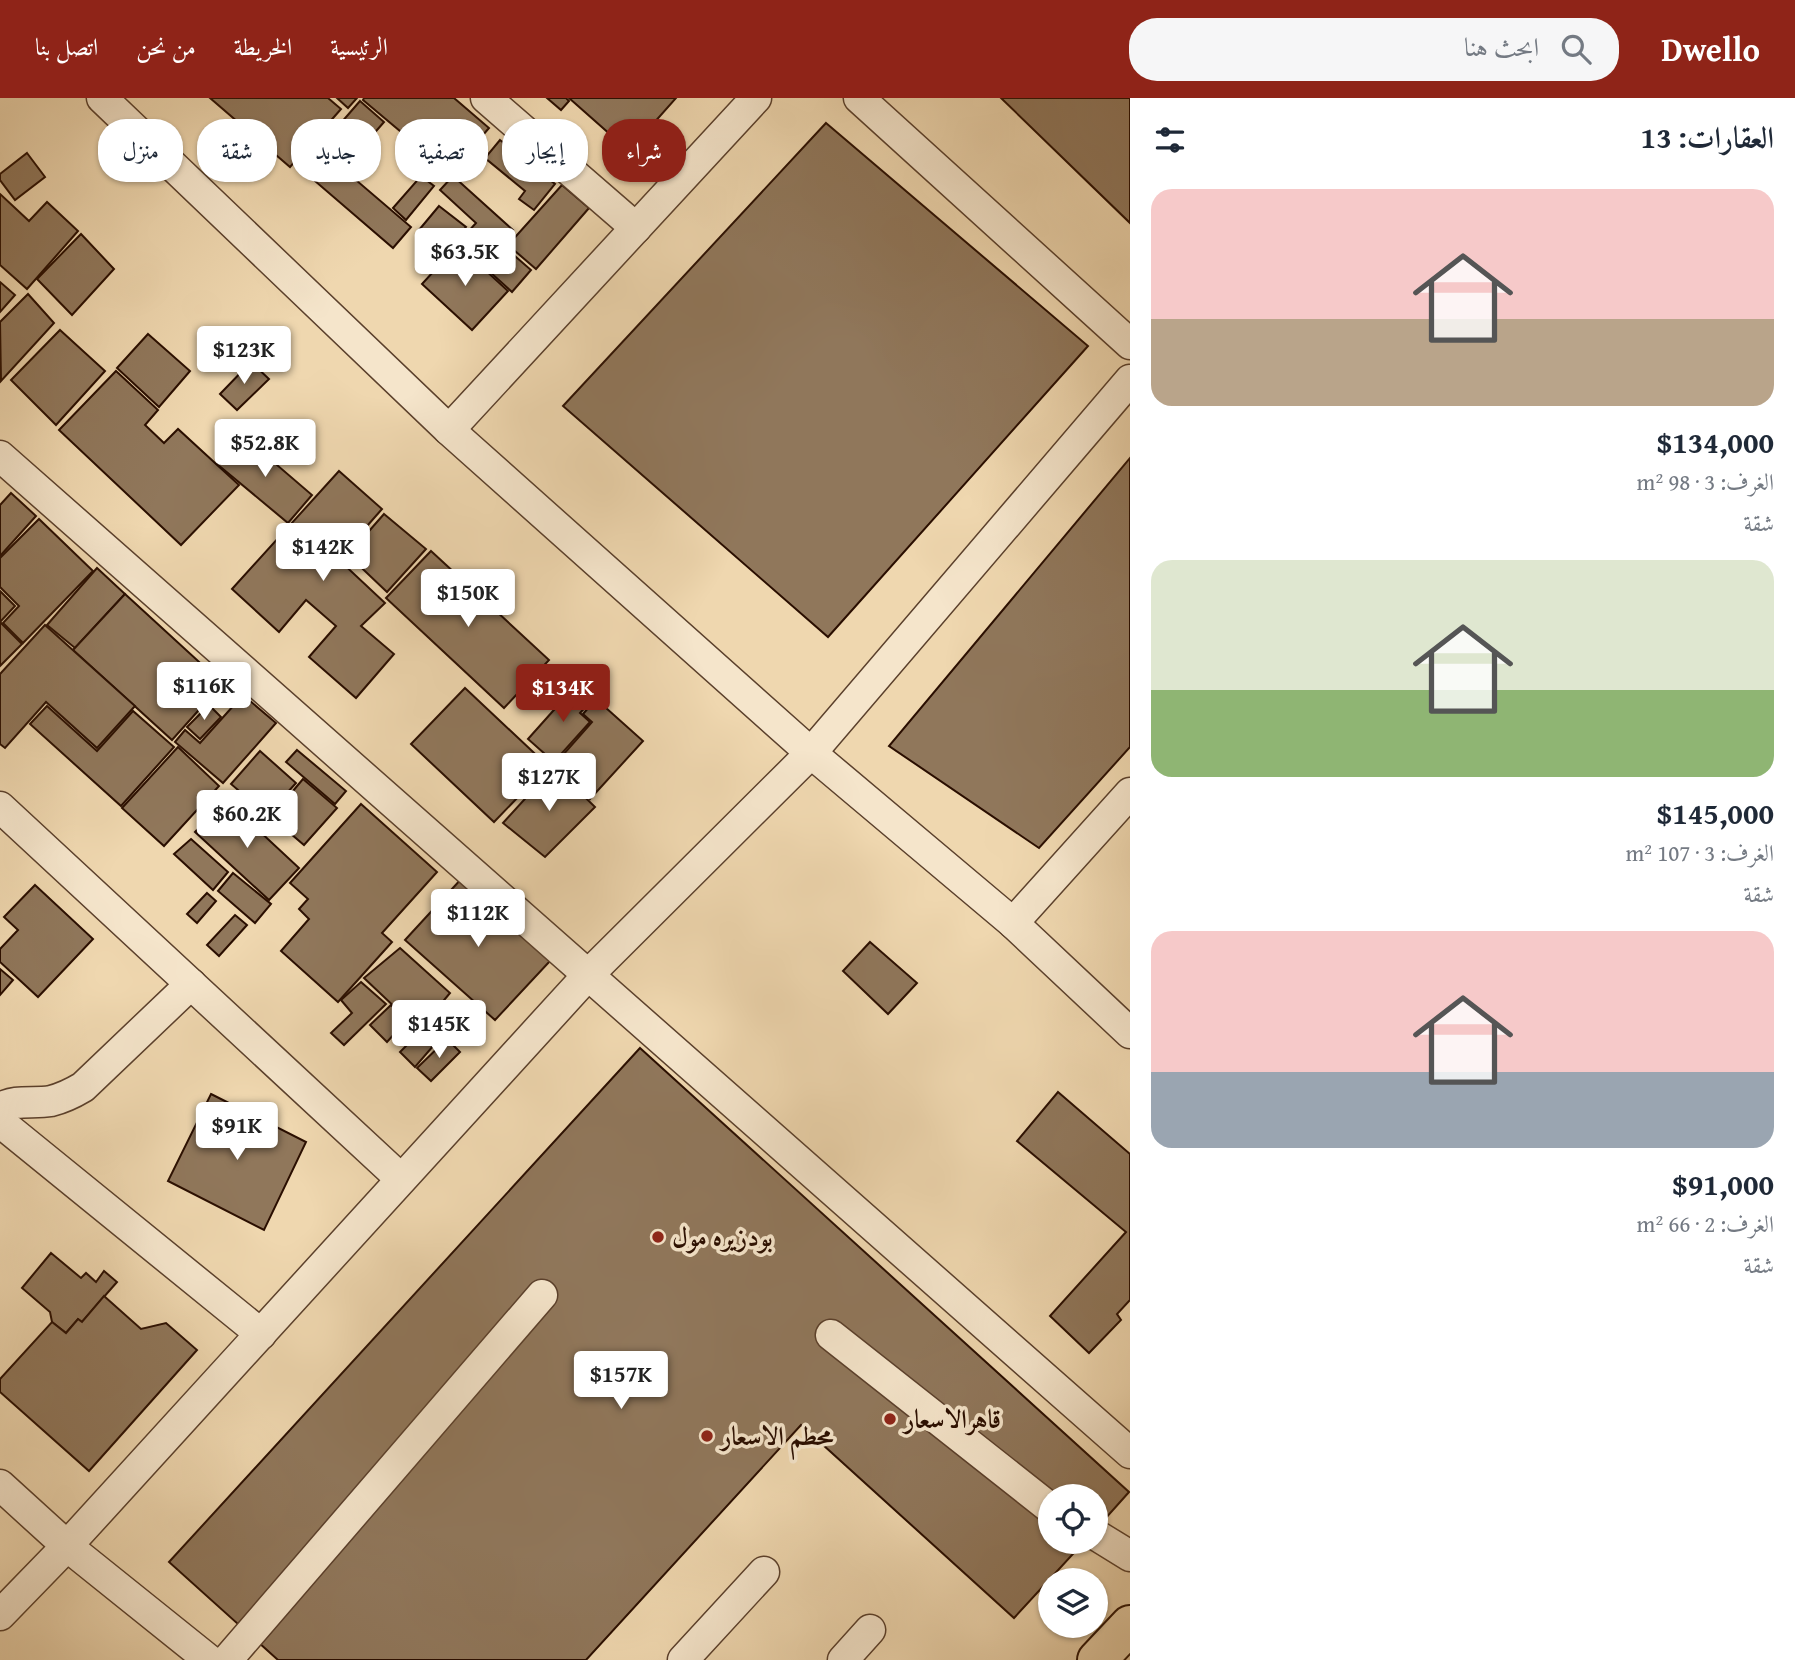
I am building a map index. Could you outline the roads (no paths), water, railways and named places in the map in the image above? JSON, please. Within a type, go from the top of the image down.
[{"type":"highway","points":[[1097,1660],[1130,1625]]},
{"type":"lane","points":[[486,98],[636,228]]},
{"type":"lane","points":[[449,430],[756,98]]},
{"type":"lane","points":[[859,98],[1130,344]]},
{"type":"lane","points":[[116,103],[449,430],[811,753],[1013,923],[1130,1033]]},
{"type":"lane","points":[[0,1615],[67,1546],[588,975],[811,753],[1130,380]]},
{"type":"lane","points":[[0,456],[1130,1453]]},
{"type":"lane","points":[[1013,923],[1130,793]]},
{"type":"lane","points":[[0,807],[401,1179]]},
{"type":"lane","points":[[0,1108],[14,1102],[50,1101],[72,1094],[83,1087],[191,984]]},
{"type":"lane","points":[[0,1122],[261,1334]]},
{"type":"lane","points":[[227,1660],[542,1295]]},
{"type":"lane","points":[[831,1335],[1038,1499]]},
{"type":"lane","points":[[0,1485],[67,1546],[209,1660]]},
{"type":"lane","points":[[1108,1542],[1130,1556]]},
{"type":"lane","points":[[683,1660],[764,1572]]},
{"type":"lane","points":[[843,1660],[870,1630]]},
{"type":"place","name":"بودزيره مول","points":[[658,1237]]},
{"type":"place","name":"قاهرالاسعار","points":[[890,1419]]},
{"type":"place","name":"محطم الاسعار","points":[[707,1436]]}]
